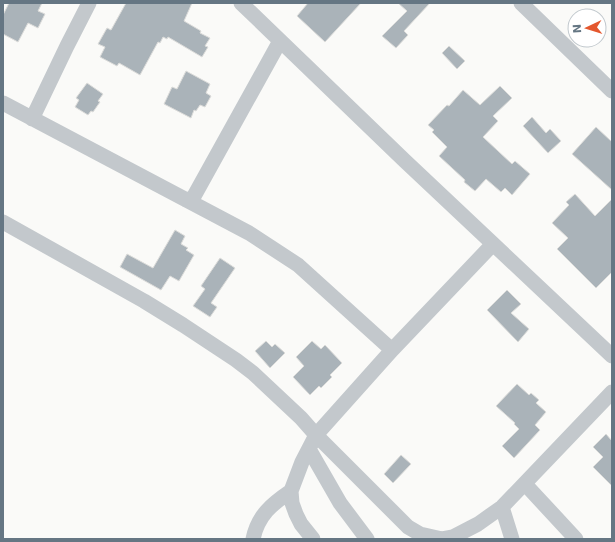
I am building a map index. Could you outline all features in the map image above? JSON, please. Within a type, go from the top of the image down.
[{"type":"street","points":[[32,119],[89,3]]},
{"type":"street","points":[[241,3],[612,356]]},
{"type":"street","points":[[521,3],[612,91]]},
{"type":"street","points":[[186,200],[193,198],[280,41]]},
{"type":"street","points":[[3,103],[249,233],[298,265],[392,350]]},
{"type":"street","points":[[3,222],[144,301],[223,351],[253,373],[301,418],[340,503],[367,539]]},
{"type":"street","points":[[313,539],[301,524],[296,514],[292,503],[291,491],[313,442],[392,350],[493,244]]},
{"type":"street","points":[[313,442],[405,533],[420,534],[442,539],[453,537],[478,524],[502,507],[612,392]]},
{"type":"street","points":[[525,484],[576,539]]},
{"type":"street","points":[[253,539],[258,523],[267,509],[291,491]]},
{"type":"street","points":[[502,507],[512,539]]},
{"type":"building","points":[[9,3],[42,3],[38,11],[45,14],[38,28],[28,23],[18,42],[3,34],[3,15]]},
{"type":"building","points":[[126,3],[192,3],[184,21],[201,31],[200,33],[210,38],[205,46],[208,47],[202,57],[168,37],[167,39],[163,37],[160,43],[158,42],[140,75],[119,63],[117,66],[100,57],[105,47],[98,44],[107,28],[111,30]]},
{"type":"building","points":[[308,3],[361,3],[325,42],[297,16]]},
{"type":"building","points":[[398,3],[430,3],[404,31],[408,35],[396,48],[382,36],[407,11]]},
{"type":"building","points":[[449,46],[465,61],[457,69],[442,53]]},
{"type":"building","points":[[186,71],[210,84],[206,93],[211,96],[205,107],[200,105],[196,111],[194,110],[191,118],[164,104],[172,87],[177,89]]},
{"type":"building","points":[[87,83],[103,94],[98,101],[100,102],[93,112],[91,111],[88,115],[75,107],[79,100],[76,98]]},
{"type":"building","points":[[500,86],[512,98],[493,116],[498,121],[483,137],[512,164],[515,161],[530,174],[512,195],[505,188],[501,192],[486,179],[475,191],[464,182],[465,180],[439,156],[447,147],[432,132],[434,130],[428,125],[447,105],[449,106],[463,90],[480,105]]},
{"type":"building","points":[[532,117],[546,133],[550,129],[561,141],[548,153],[523,126]]},
{"type":"building","points":[[596,127],[612,142],[612,190],[572,154]]},
{"type":"building","points":[[575,194],[595,216],[612,199],[612,272],[596,288],[557,249],[568,238],[552,223],[569,205],[566,202]]},
{"type":"building","points":[[175,230],[185,236],[181,244],[188,248],[186,250],[194,255],[179,281],[170,276],[161,290],[120,267],[127,254],[153,268]]},
{"type":"building","points":[[220,258],[235,268],[211,303],[217,307],[210,317],[193,306],[205,289],[201,286]]},
{"type":"building","points":[[507,290],[521,304],[511,313],[529,329],[518,342],[487,310]]},
{"type":"building","points":[[266,341],[272,347],[275,344],[285,353],[270,368],[255,351]]},
{"type":"building","points":[[312,341],[321,349],[325,345],[342,363],[330,375],[332,377],[321,388],[319,386],[310,395],[293,377],[304,366],[296,357]]},
{"type":"building","points":[[517,384],[529,395],[531,393],[539,400],[536,403],[546,412],[535,425],[540,430],[514,458],[502,446],[519,429],[514,424],[515,423],[496,406]]},
{"type":"building","points":[[606,434],[612,441],[612,486],[593,467],[603,457],[593,447]]},
{"type":"building","points":[[401,455],[411,464],[393,483],[384,474]]}]
